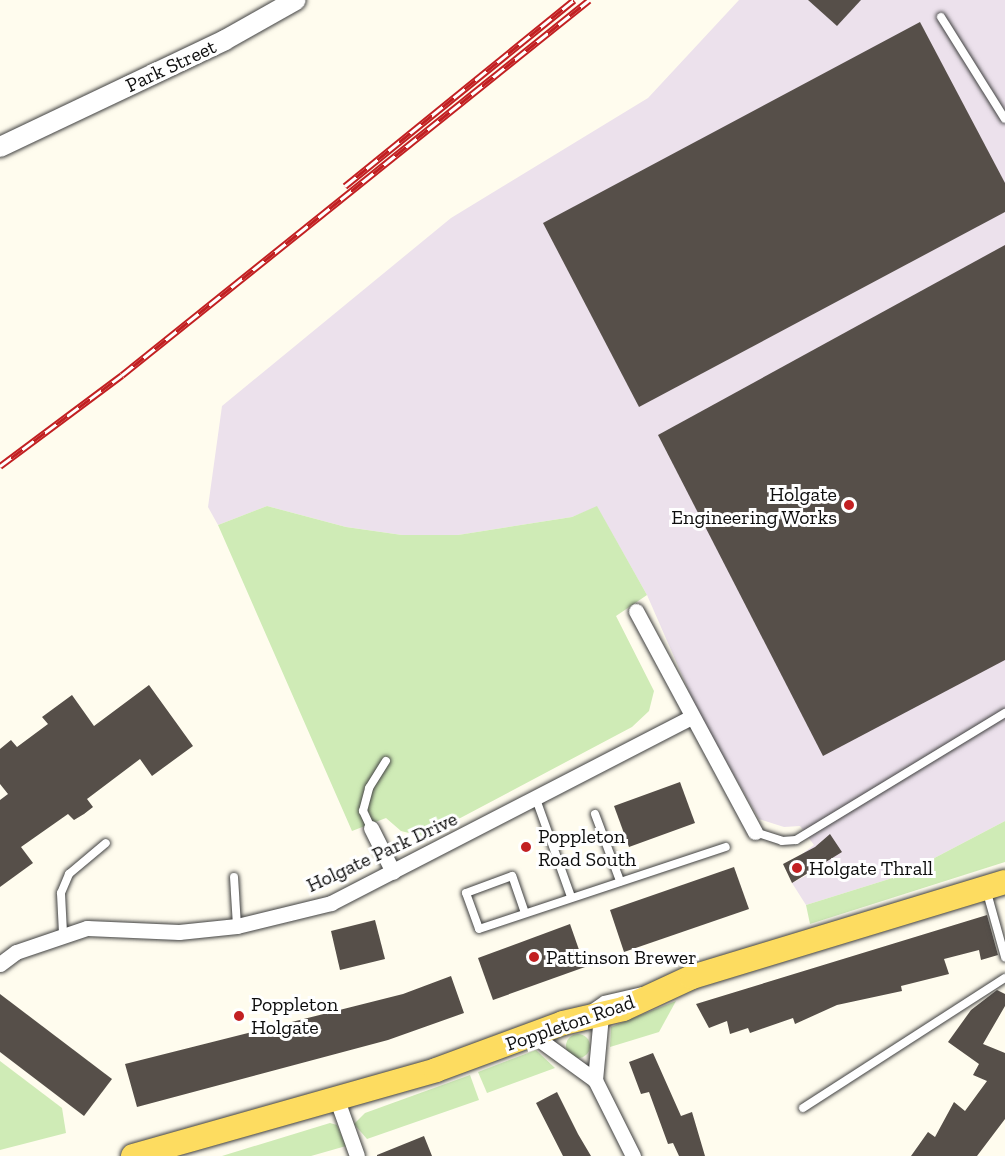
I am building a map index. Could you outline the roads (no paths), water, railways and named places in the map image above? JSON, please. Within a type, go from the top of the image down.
[{"type":"main road","name":"Poppleton Road","points":[[141,1155],[455,1064],[576,1019],[601,1015],[661,988],[995,885]]},
{"type":"street","name":"Park Street","points":[[0,147],[43,124],[225,40],[296,0]]},
{"type":"street","name":"Park Street","points":[[0,138],[43,124]]},
{"type":"street","points":[[636,611],[755,832]]},
{"type":"street","name":"Holgate Park Drive","points":[[0,964],[16,952],[63,933],[87,928],[179,932],[237,926],[331,903],[692,717]]},
{"type":"street","points":[[371,828],[393,872]]},
{"type":"street","points":[[595,1080],[601,1015]]},
{"type":"street","points":[[533,1035],[595,1080],[633,1156]]},
{"type":"street","points":[[337,1100],[357,1156]]},
{"type":"lane","points":[[941,17],[1005,119]]},
{"type":"lane","points":[[755,832],[782,842],[796,840],[1005,713]]},
{"type":"lane","points":[[371,828],[363,811],[369,788],[386,761]]},
{"type":"lane","points":[[536,799],[571,897]]},
{"type":"lane","points":[[595,814],[620,881]]},
{"type":"lane","points":[[63,933],[61,893],[69,874],[106,843]]},
{"type":"lane","points":[[525,913],[512,876],[466,893],[479,929],[726,847]]},
{"type":"lane","points":[[234,878],[237,926]]},
{"type":"lane","points":[[995,885],[1005,957]]},
{"type":"lane","points":[[803,1108],[1005,978]]},
{"type":"lane","points":[[576,1019],[604,1000],[661,988]]},
{"type":"railway","points":[[345,186],[574,0]]},
{"type":"railway","points":[[0,466],[122,375],[589,0]]},
{"type":"place","name":"Holgate Engineering Works","points":[[849,505]]},
{"type":"place","name":"Poppleton Road South","points":[[526,847]]},
{"type":"place","name":"Holgate Thrall","points":[[797,868]]},
{"type":"place","name":"Pattinson Brewer","points":[[534,957]]},
{"type":"place","name":"Poppleton Holgate","points":[[239,1016]]}]
